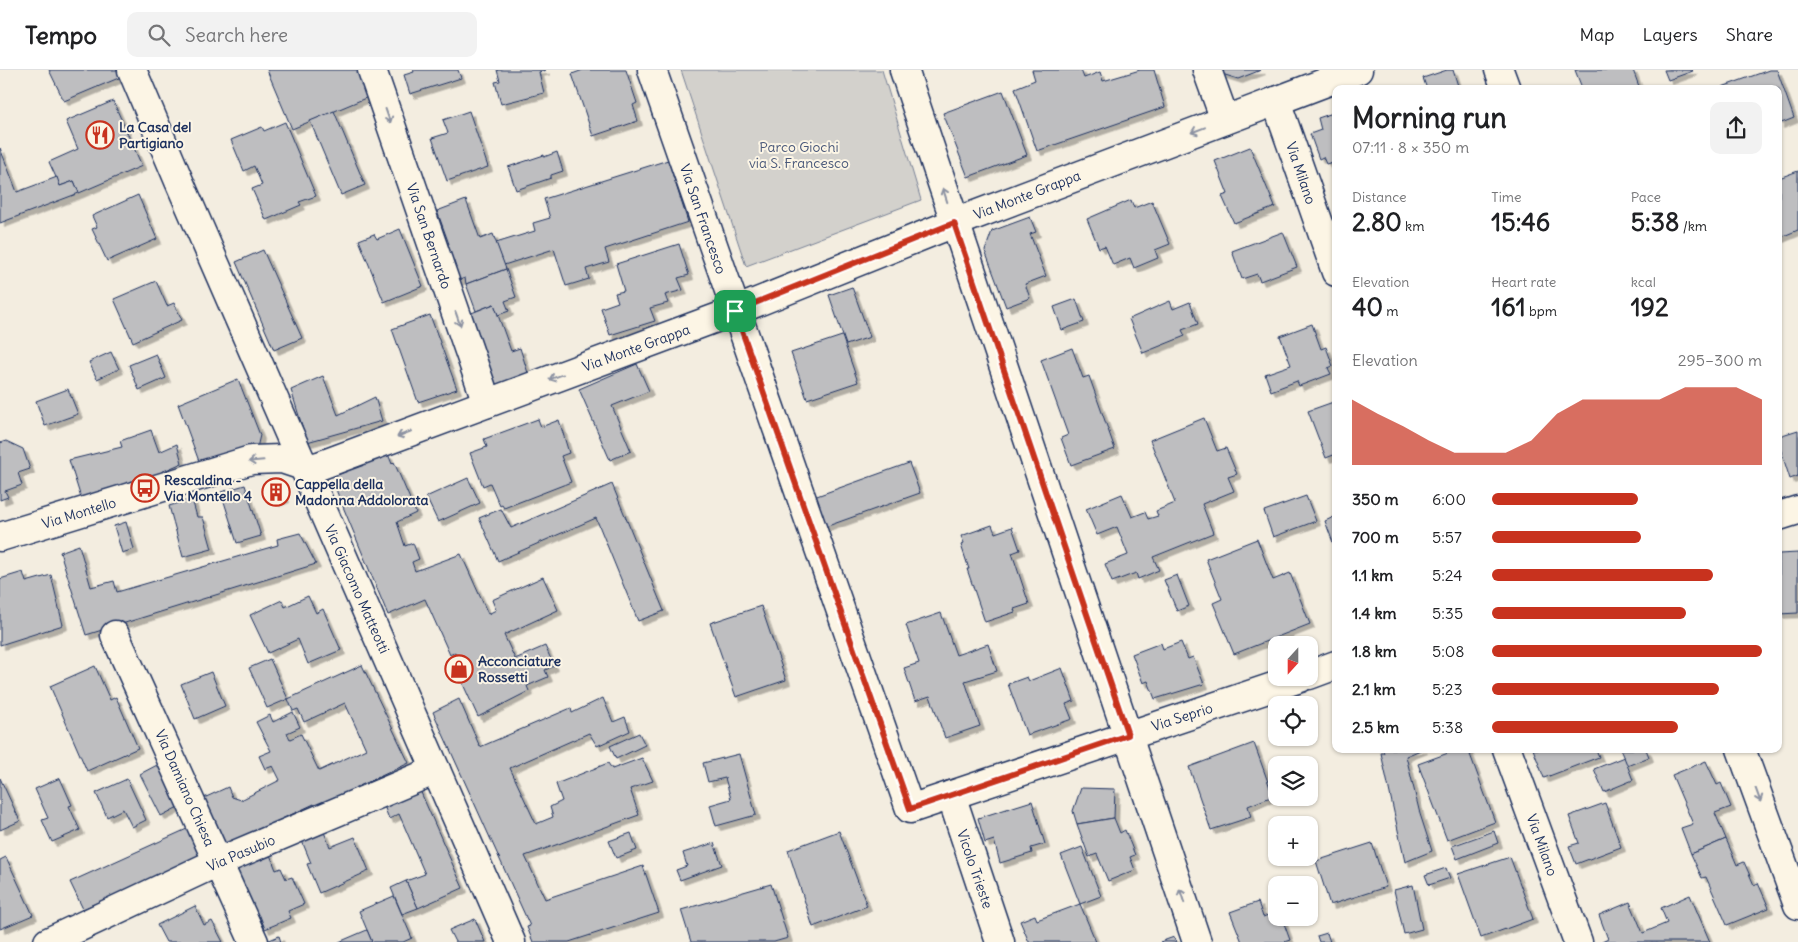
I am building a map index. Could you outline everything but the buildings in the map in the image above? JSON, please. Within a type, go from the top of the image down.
[{"type":"street","name":"Via Giacomo Matteotti","points":[[132,70],[510,942]]},
{"type":"street","name":"Via San Bernardo","points":[[372,70],[487,403]]},
{"type":"street","name":"Via San Francesco","points":[[652,70],[910,809],[951,796]]},
{"type":"street","points":[[904,70],[1197,942]]},
{"type":"street","points":[[1207,70],[1225,120]]},
{"type":"street","name":"Via Monte Grappa","points":[[303,466],[316,468],[735,311],[954,223],[1358,70]]},
{"type":"street","points":[[1499,70],[1505,85]]},
{"type":"street","name":"Via Milano","points":[[1276,102],[1332,261]]},
{"type":"street","name":"Via Montello","points":[[0,537],[252,460],[282,460],[303,466]]},
{"type":"street","points":[[1782,515],[1798,510]]},
{"type":"street","name":"Via Damiano Chiesa","points":[[115,635],[254,942]]},
{"type":"street","points":[[1318,672],[1332,666]]},
{"type":"street","name":"Via Seprio","points":[[951,796],[1276,686]]},
{"type":"street","name":"Via Milano","points":[[1508,753],[1578,942]]},
{"type":"street","points":[[1743,753],[1798,905]]},
{"type":"street","name":"Via Pasubio","points":[[48,942],[218,862],[436,770]]},
{"type":"street","name":"Vicolo Trieste","points":[[951,796],[1000,942]]},
{"type":"green space","name":"Parco Giochi via S. Francesco","points":[[681,70],[882,70],[921,200],[746,266]]},
{"type":"place","name":"La Casa del Partigiano","points":[[100,135]]},
{"type":"place","name":"Rescaldina - Via Montello 4","points":[[145,488]]},
{"type":"place","name":"Cappella della Madonna Addolorata","points":[[276,492]]},
{"type":"place","name":"Acconciature Rossetti","points":[[459,669]]},
{"type":"route","points":[[954,223],[1128,735],[910,809],[735,311],[954,223]]}]
